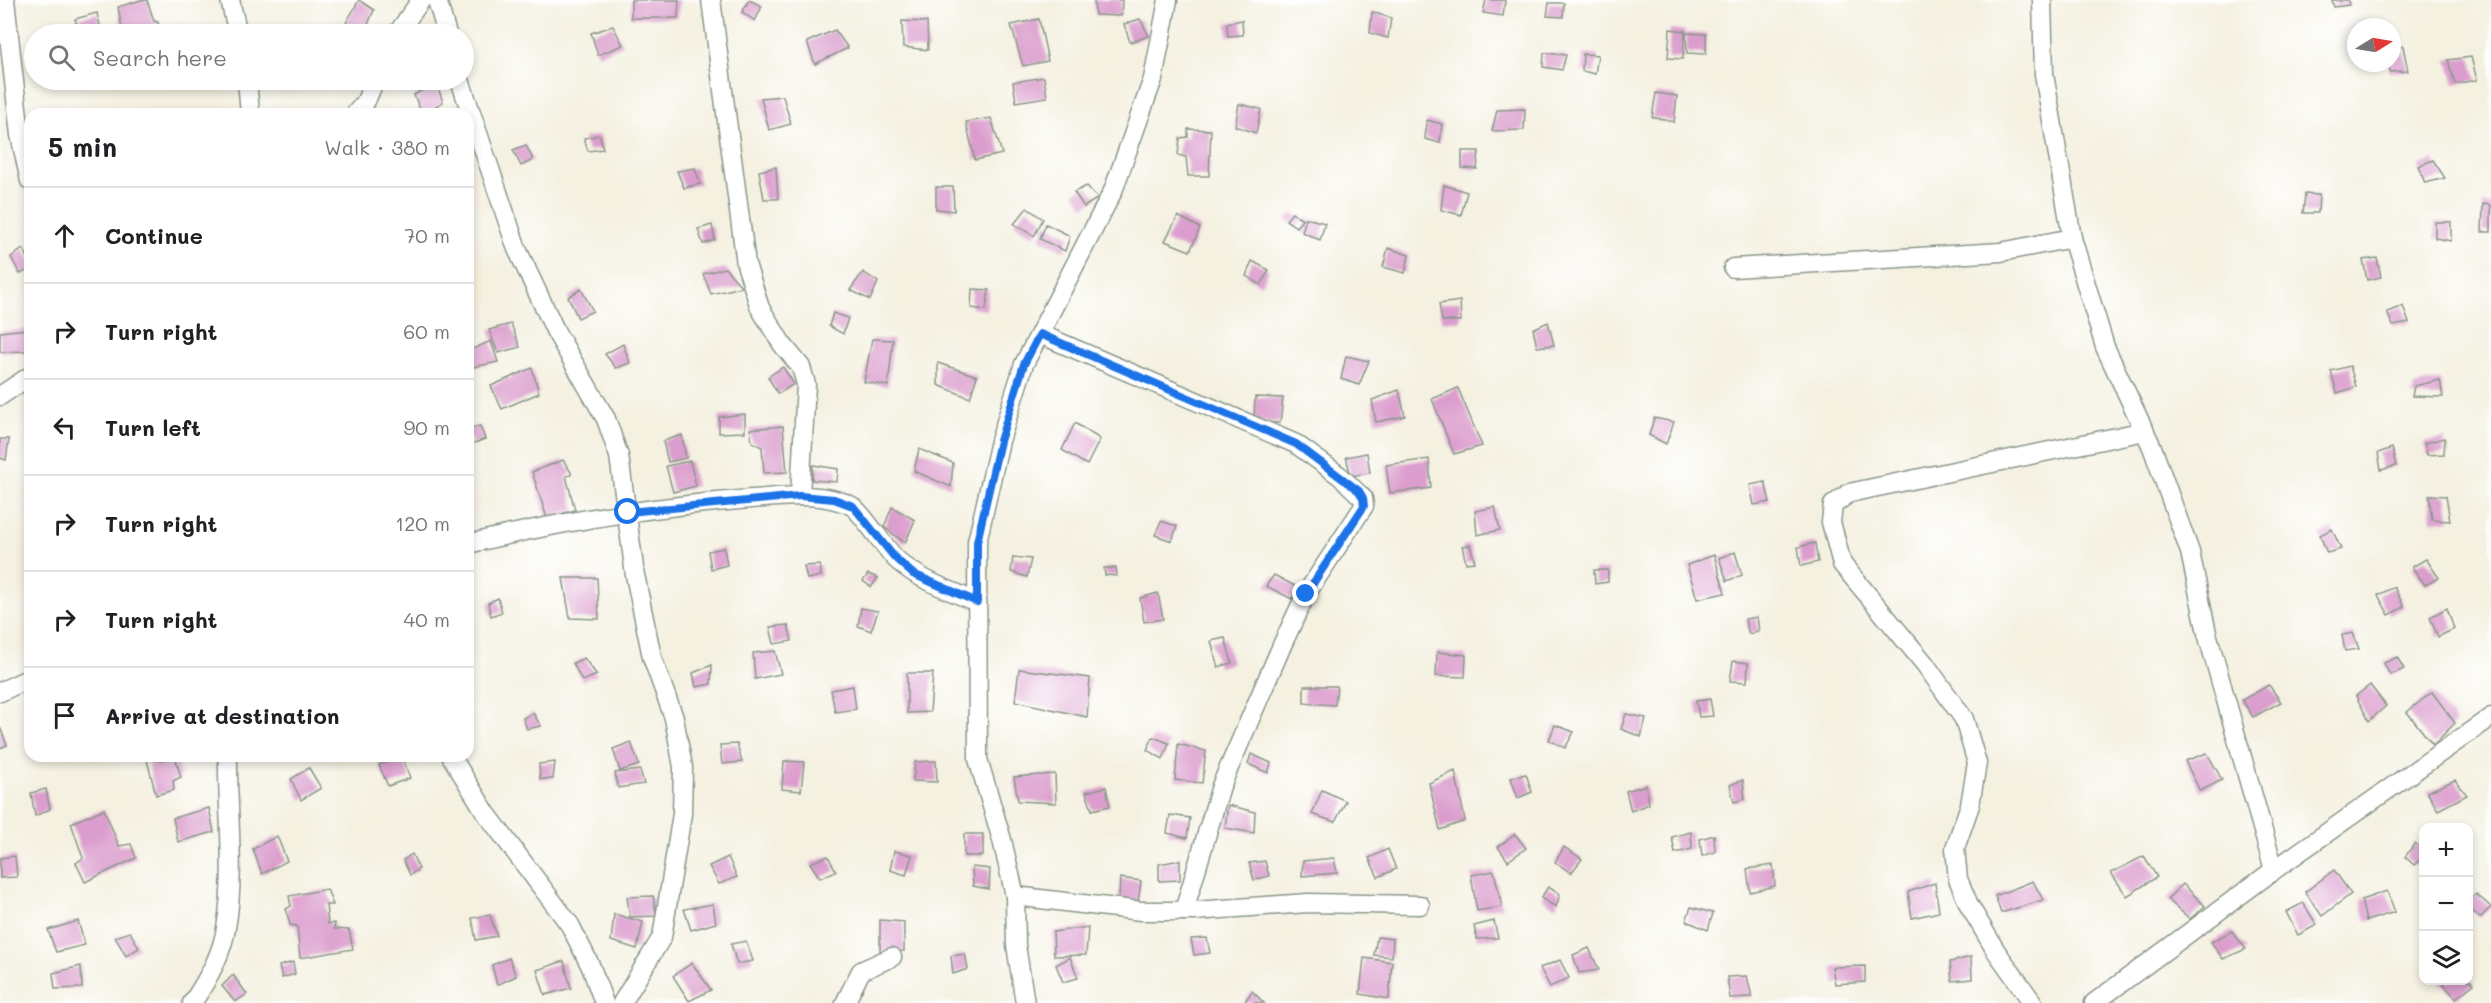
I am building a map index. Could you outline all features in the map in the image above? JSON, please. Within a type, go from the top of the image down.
[{"type":"street","points":[[5,0],[24,153]]},
{"type":"street","points":[[230,0],[236,24]]},
{"type":"street","points":[[404,24],[421,0]]},
{"type":"street","points":[[437,0],[444,24]]},
{"type":"street","points":[[711,0],[746,264],[759,308],[782,344],[801,367],[806,384],[800,496]]},
{"type":"street","points":[[1025,1003],[1016,945],[1015,896],[1002,840],[978,759],[977,542],[1000,441],[1024,364],[1113,191],[1153,79],[1168,0]]},
{"type":"street","points":[[2042,0],[2044,74],[2072,238],[2105,347],[2145,431],[2190,552],[2207,633],[2274,870]]},
{"type":"street","points":[[248,90],[249,108]]},
{"type":"street","points":[[361,108],[371,90]]},
{"type":"street","points":[[463,90],[469,108]]},
{"type":"street","points":[[474,122],[517,249],[556,332],[606,419],[618,456],[628,512],[635,575],[650,645],[674,718],[683,767],[682,814],[662,938],[622,1003]]},
{"type":"street","points":[[1733,268],[2001,252],[2072,238]]},
{"type":"street","points":[[1040,334],[1296,444],[1340,476],[1363,498],[1364,506],[1306,594],[1221,786],[1184,911]]},
{"type":"street","points":[[0,396],[24,380]]},
{"type":"street","points":[[2033,1003],[1996,951],[1969,906],[1958,879],[1954,848],[1970,805],[1977,763],[1964,718],[1925,664],[1842,564],[1832,522],[1833,505],[1849,493],[2145,431]]},
{"type":"street","points":[[474,543],[553,524],[628,512],[800,496],[834,499],[853,506],[895,558],[913,574],[977,602]]},
{"type":"street","points":[[0,692],[24,681]]},
{"type":"street","points":[[2094,1003],[2274,870],[2491,717]]},
{"type":"street","points":[[192,1003],[209,977],[226,929],[230,864],[228,762]]},
{"type":"street","points":[[455,762],[486,813],[570,925],[591,967],[604,1003]]},
{"type":"street","points":[[1015,896],[1141,911],[1184,911],[1308,903],[1420,905]]},
{"type":"street","points":[[845,1003],[861,971],[892,957]]},
{"type":"building","points":[[147,0],[154,21],[158,24],[121,24],[118,7]]},
{"type":"building","points":[[359,0],[374,10],[368,24],[346,23]]},
{"type":"building","points":[[631,0],[679,0],[678,18],[631,18]]},
{"type":"building","points":[[749,0],[762,6],[755,21],[742,12]]},
{"type":"building","points":[[1094,0],[1122,0],[1121,16],[1095,15]]},
{"type":"building","points":[[1486,0],[1505,0],[1503,16],[1483,13]]},
{"type":"building","points":[[2332,0],[2348,0],[2349,5],[2334,7]]},
{"type":"building","points":[[1549,3],[1564,3],[1563,17],[1547,16]]},
{"type":"building","points":[[1372,12],[1391,18],[1388,38],[1370,33]]},
{"type":"building","points":[[97,13],[100,24],[77,24],[75,19]]},
{"type":"building","points":[[1039,19],[1048,61],[1023,66],[1011,25]]},
{"type":"building","points":[[1140,19],[1149,36],[1130,42],[1124,24]]},
{"type":"building","points":[[1242,20],[1243,35],[1228,36],[1227,23]]},
{"type":"building","points":[[902,21],[927,22],[928,50],[903,47]]},
{"type":"building","points":[[613,26],[623,45],[598,55],[591,33]]},
{"type":"building","points":[[1670,29],[1685,31],[1683,59],[1668,58]]},
{"type":"building","points":[[835,30],[848,48],[815,64],[807,42]]},
{"type":"building","points":[[1686,33],[1706,34],[1706,54],[1687,53]]},
{"type":"building","points":[[2401,46],[2403,46],[2408,71],[2401,71]]},
{"type":"building","points":[[1544,53],[1566,55],[1562,70],[1543,67]]},
{"type":"building","points":[[1583,54],[1598,55],[1595,74],[1582,71]]},
{"type":"building","points":[[2471,57],[2477,80],[2455,84],[2448,60]]},
{"type":"building","points":[[1044,77],[1047,97],[1016,102],[1013,82]]},
{"type":"building","points":[[422,90],[439,90],[443,102],[432,108],[419,108],[414,95]]},
{"type":"building","points":[[1656,93],[1677,96],[1674,122],[1652,117]]},
{"type":"building","points":[[783,96],[791,124],[769,130],[761,98]]},
{"type":"building","points":[[1239,104],[1261,109],[1256,133],[1235,126]]},
{"type":"building","points":[[1525,109],[1524,130],[1492,131],[1497,110]]},
{"type":"building","points":[[991,118],[1002,154],[975,160],[966,122]]},
{"type":"building","points":[[1427,120],[1442,124],[1440,143],[1425,139]]},
{"type":"building","points":[[1188,129],[1211,130],[1209,176],[1188,176],[1186,157],[1178,155],[1180,138],[1188,137]]},
{"type":"building","points":[[600,135],[603,149],[588,151],[584,138]]},
{"type":"building","points":[[526,145],[533,160],[521,166],[513,150]]},
{"type":"building","points":[[1462,151],[1479,151],[1477,169],[1462,168]]},
{"type":"building","points":[[2433,160],[2445,178],[2425,183],[2418,166]]},
{"type":"building","points":[[776,167],[778,199],[764,199],[759,171]]},
{"type":"building","points":[[695,168],[700,184],[684,188],[677,171]]},
{"type":"building","points":[[1444,185],[1467,192],[1461,215],[1441,210]]},
{"type":"building","points":[[1087,186],[1098,198],[1084,207],[1074,192]]},
{"type":"building","points":[[936,187],[953,187],[954,211],[936,209]]},
{"type":"building","points":[[2305,194],[2319,195],[2318,213],[2303,213]]},
{"type":"building","points":[[2483,204],[2491,205],[2491,232],[2482,232]]},
{"type":"building","points":[[1027,208],[1043,219],[1034,236],[1014,224]]},
{"type":"building","points":[[1292,213],[1303,219],[1296,227],[1286,220]]},
{"type":"building","points":[[1178,216],[1200,228],[1190,251],[1165,241]]},
{"type":"building","points":[[1306,218],[1325,223],[1320,240],[1302,232]]},
{"type":"building","points":[[2435,222],[2451,222],[2451,241],[2435,238]]},
{"type":"building","points":[[1046,224],[1070,236],[1065,251],[1040,239]]},
{"type":"building","points":[[712,225],[715,240],[703,244],[698,229]]},
{"type":"building","points":[[1388,248],[1409,255],[1405,273],[1383,267]]},
{"type":"building","points":[[23,249],[24,272],[20,274],[11,257]]},
{"type":"building","points":[[2377,258],[2381,277],[2367,280],[2363,260]]},
{"type":"building","points":[[1252,261],[1269,270],[1261,285],[1246,276]]},
{"type":"building","points":[[725,268],[742,287],[711,294],[703,274]]},
{"type":"building","points":[[863,272],[878,282],[870,300],[850,290]]},
{"type":"building","points":[[581,289],[593,311],[578,318],[568,297]]},
{"type":"building","points":[[972,289],[989,290],[986,310],[971,308]]},
{"type":"building","points":[[1460,301],[1461,321],[1442,321],[1439,304]]},
{"type":"building","points":[[2403,306],[2409,323],[2393,326],[2387,312]]},
{"type":"building","points":[[833,313],[848,318],[843,334],[829,326]]},
{"type":"building","points":[[1548,322],[1554,345],[1537,347],[1533,329]]},
{"type":"building","points":[[511,324],[520,347],[498,353],[489,330]]},
{"type":"building","points":[[24,329],[24,351],[0,352],[0,332]]},
{"type":"building","points":[[872,339],[893,340],[888,386],[864,382]]},
{"type":"building","points":[[491,341],[498,362],[474,367],[474,348]]},
{"type":"building","points":[[623,344],[630,363],[616,368],[605,354]]},
{"type":"building","points":[[1346,356],[1369,361],[1359,385],[1341,379]]},
{"type":"building","points":[[938,363],[977,376],[970,398],[938,385]]},
{"type":"building","points":[[2350,366],[2356,387],[2337,393],[2331,371]]},
{"type":"building","points":[[783,367],[794,384],[778,394],[768,377]]},
{"type":"building","points":[[532,368],[539,393],[502,409],[491,386]]},
{"type":"building","points":[[2440,380],[2443,397],[2412,396],[2414,386]]},
{"type":"building","points":[[1458,388],[1482,446],[1454,454],[1432,399]]},
{"type":"building","points":[[1399,390],[1405,416],[1376,422],[1372,400]]},
{"type":"building","points":[[1255,397],[1283,398],[1280,423],[1254,422]]},
{"type":"building","points":[[745,414],[745,432],[719,433],[719,417]]},
{"type":"building","points":[[1654,418],[1674,422],[1666,444],[1649,435]]},
{"type":"building","points":[[1075,423],[1100,439],[1087,465],[1062,450]]},
{"type":"building","points":[[480,426],[485,439],[474,443],[474,428]]},
{"type":"building","points":[[783,426],[787,472],[764,473],[762,447],[752,442],[750,429]]},
{"type":"building","points":[[682,435],[686,458],[668,462],[663,441]]},
{"type":"building","points":[[2445,438],[2444,454],[2427,455],[2424,443]]},
{"type":"building","points":[[0,439],[9,439],[6,460],[0,458]]},
{"type":"building","points":[[2392,448],[2396,466],[2381,470],[2378,453]]},
{"type":"building","points":[[919,449],[953,463],[951,487],[914,471]]},
{"type":"building","points":[[1367,453],[1370,473],[1351,476],[1346,457]]},
{"type":"building","points":[[1429,459],[1431,488],[1390,493],[1386,465]]},
{"type":"building","points":[[563,460],[571,472],[571,475],[566,476],[575,510],[547,518],[532,472]]},
{"type":"building","points":[[690,461],[696,486],[673,492],[666,466]]},
{"type":"building","points":[[813,465],[838,469],[837,482],[812,480]]},
{"type":"building","points":[[1765,482],[1770,502],[1754,505],[1750,485]]},
{"type":"building","points":[[2429,495],[2446,496],[2450,521],[2432,520]]},
{"type":"building","points":[[892,507],[915,520],[905,543],[884,527]]},
{"type":"building","points":[[1495,507],[1500,530],[1477,535],[1475,511]]},
{"type":"building","points":[[1161,521],[1177,526],[1172,541],[1155,535]]},
{"type":"building","points":[[2332,529],[2341,549],[2327,553],[2320,535]]},
{"type":"building","points":[[1815,543],[1818,562],[1801,566],[1798,547]]},
{"type":"building","points":[[1470,545],[1475,562],[1466,563],[1462,546]]},
{"type":"building","points":[[724,548],[727,565],[711,569],[708,551]]},
{"type":"building","points":[[1735,552],[1742,575],[1727,581],[1719,558]]},
{"type":"building","points":[[1714,555],[1725,593],[1697,599],[1687,565]]},
{"type":"building","points":[[1013,557],[1031,559],[1027,577],[1011,572]]},
{"type":"building","points":[[2426,559],[2439,578],[2425,585],[2412,567]]},
{"type":"building","points":[[820,565],[821,576],[807,579],[804,566]]},
{"type":"building","points":[[1104,568],[1116,568],[1117,576],[1105,575]]},
{"type":"building","points":[[1594,570],[1608,570],[1608,582],[1595,584]]},
{"type":"building","points":[[868,574],[878,578],[871,587],[863,581]]},
{"type":"building","points":[[1274,575],[1297,587],[1292,599],[1266,586]]},
{"type":"building","points":[[563,578],[597,578],[599,619],[570,618]]},
{"type":"building","points":[[2394,587],[2404,607],[2389,615],[2378,595]]},
{"type":"building","points":[[1158,593],[1163,619],[1144,622],[1140,598]]},
{"type":"building","points":[[498,598],[502,612],[491,616],[488,603]]},
{"type":"building","points":[[861,608],[878,611],[871,631],[858,626]]},
{"type":"building","points":[[2447,608],[2454,629],[2438,637],[2430,617]]},
{"type":"building","points":[[1757,617],[1759,631],[1749,634],[1745,619]]},
{"type":"building","points":[[788,625],[792,641],[774,644],[770,627]]},
{"type":"building","points":[[2353,633],[2359,649],[2345,651],[2342,635]]},
{"type":"building","points":[[1225,638],[1232,663],[1218,667],[1211,641]]},
{"type":"building","points":[[775,651],[781,674],[755,679],[753,653]]},
{"type":"building","points":[[1437,652],[1466,655],[1465,677],[1436,676]]},
{"type":"building","points":[[2397,657],[2404,669],[2390,675],[2384,663]]},
{"type":"building","points":[[584,658],[597,675],[582,681],[573,663]]},
{"type":"building","points":[[1733,661],[1748,663],[1747,682],[1730,681]]},
{"type":"building","points":[[712,665],[711,684],[696,687],[693,673]]},
{"type":"building","points":[[1019,669],[1090,678],[1087,717],[1015,701]]},
{"type":"building","points":[[907,673],[933,673],[930,712],[907,713]]},
{"type":"building","points":[[2269,685],[2281,702],[2253,717],[2242,700]]},
{"type":"building","points":[[2370,685],[2386,706],[2369,721],[2356,696]]},
{"type":"building","points":[[853,686],[856,709],[835,712],[831,690]]},
{"type":"building","points":[[1304,686],[1337,686],[1335,705],[1304,703]]},
{"type":"building","points":[[2432,692],[2455,723],[2433,745],[2407,712]]},
{"type":"building","points":[[1710,699],[1713,716],[1699,717],[1696,701]]},
{"type":"building","points":[[533,713],[541,726],[527,729],[523,718]]},
{"type":"building","points":[[1626,714],[1646,718],[1641,737],[1621,729]]},
{"type":"building","points":[[1555,725],[1574,732],[1565,748],[1549,740]]},
{"type":"building","points":[[0,727],[7,745],[0,748]]},
{"type":"building","points":[[1153,737],[1169,743],[1163,759],[1147,750]]},
{"type":"building","points":[[631,742],[639,765],[620,771],[613,749]]},
{"type":"building","points":[[737,744],[742,762],[722,764],[720,745]]},
{"type":"building","points":[[1178,744],[1206,751],[1202,783],[1175,780]]},
{"type":"building","points":[[2207,753],[2222,780],[2200,791],[2185,761]]},
{"type":"building","points":[[1251,754],[1271,763],[1268,773],[1248,764]]},
{"type":"building","points":[[784,761],[804,762],[801,791],[782,789]]},
{"type":"building","points":[[936,761],[937,782],[913,781],[915,762]]},
{"type":"building","points":[[148,762],[177,762],[181,777],[173,781],[174,790],[156,795]]},
{"type":"building","points":[[387,762],[404,762],[410,778],[388,786],[379,765]]},
{"type":"building","points":[[555,762],[553,779],[540,779],[539,764]]},
{"type":"building","points":[[309,768],[321,788],[301,800],[291,779]]},
{"type":"building","points":[[640,770],[644,784],[618,788],[615,773]]},
{"type":"building","points":[[1455,771],[1465,821],[1440,830],[1429,783]]},
{"type":"building","points":[[1055,774],[1056,803],[1018,801],[1014,777]]},
{"type":"building","points":[[1526,774],[1532,792],[1518,798],[1511,778]]},
{"type":"building","points":[[1743,780],[1745,799],[1734,802],[1730,785]]},
{"type":"building","points":[[2455,780],[2467,795],[2438,810],[2427,792]]},
{"type":"building","points":[[1646,785],[1649,804],[1631,811],[1626,791]]},
{"type":"building","points":[[1106,787],[1110,806],[1092,810],[1086,792]]},
{"type":"building","points":[[46,789],[50,809],[35,816],[31,793]]},
{"type":"building","points":[[1322,790],[1346,801],[1335,822],[1312,814]]},
{"type":"building","points":[[1228,805],[1255,812],[1254,833],[1225,828]]},
{"type":"building","points":[[209,808],[214,832],[178,842],[173,818]]},
{"type":"building","points":[[104,809],[119,846],[131,844],[136,858],[85,882],[76,863],[83,858],[71,823]]},
{"type":"building","points":[[1170,815],[1190,818],[1187,838],[1167,833]]},
{"type":"building","points":[[1691,832],[1692,849],[1675,853],[1672,837]]},
{"type":"building","points":[[964,834],[983,834],[983,856],[964,856]]},
{"type":"building","points":[[1515,834],[1526,848],[1508,861],[1498,847]]},
{"type":"building","points":[[1714,835],[1715,852],[1702,856],[1700,839]]},
{"type":"building","points":[[277,836],[287,861],[262,874],[253,849]]},
{"type":"building","points":[[2415,843],[2419,847],[2419,860],[2414,865],[2405,857]]},
{"type":"building","points":[[1564,847],[1582,859],[1571,873],[1555,862]]},
{"type":"building","points":[[1388,849],[1396,869],[1378,877],[1369,858]]},
{"type":"building","points":[[894,851],[912,855],[906,875],[890,870]]},
{"type":"building","points":[[412,854],[419,869],[410,875],[403,860]]},
{"type":"building","points":[[15,856],[17,877],[0,878],[0,858]]},
{"type":"building","points":[[828,856],[836,871],[820,878],[810,863]]},
{"type":"building","points":[[2144,856],[2157,877],[2127,896],[2111,873]]},
{"type":"building","points":[[728,857],[737,877],[719,884],[709,866]]},
{"type":"building","points":[[1334,858],[1337,873],[1302,876],[1303,861]]},
{"type":"building","points":[[1180,860],[1180,880],[1159,881],[1159,864]]},
{"type":"building","points":[[1265,861],[1269,876],[1254,880],[1249,863]]},
{"type":"building","points":[[1773,865],[1775,886],[1750,892],[1747,869]]},
{"type":"building","points":[[972,867],[990,869],[989,889],[973,886]]},
{"type":"building","points":[[2334,870],[2351,894],[2322,916],[2305,892]]},
{"type":"building","points":[[1494,871],[1502,907],[1477,911],[1471,875]]},
{"type":"building","points":[[1120,878],[1141,881],[1138,902],[1119,898]]},
{"type":"building","points":[[2033,881],[2043,900],[2001,913],[1995,896]]},
{"type":"building","points":[[1935,883],[1939,912],[1912,918],[1908,892]]},
{"type":"building","points":[[2183,884],[2205,906],[2190,919],[2167,899]]},
{"type":"building","points":[[1548,887],[1560,894],[1556,907],[1541,898]]},
{"type":"building","points":[[327,889],[333,905],[326,905],[328,924],[335,923],[334,929],[349,930],[353,949],[300,958],[297,926],[290,925],[286,909],[291,906],[289,896]]},
{"type":"building","points":[[2387,891],[2395,912],[2366,921],[2361,900]]},
{"type":"building","points":[[2476,894],[2491,907],[2480,918],[2473,912],[2473,897]]},
{"type":"building","points":[[653,896],[657,916],[630,917],[627,897]]},
{"type":"building","points":[[2303,903],[2317,925],[2298,935],[2286,912]]},
{"type":"building","points":[[713,904],[716,923],[691,930],[684,909]]},
{"type":"building","points":[[1691,907],[1713,913],[1708,930],[1686,921]]},
{"type":"building","points":[[614,914],[643,922],[637,949],[611,941]]},
{"type":"building","points":[[490,915],[497,936],[476,940],[472,918]]},
{"type":"building","points":[[880,920],[904,922],[904,951],[880,951]]},
{"type":"building","points":[[78,921],[85,945],[56,952],[48,930]]},
{"type":"building","points":[[1494,921],[1498,938],[1477,939],[1474,926]]},
{"type":"building","points":[[1088,927],[1086,955],[1054,956],[1053,932]]},
{"type":"building","points":[[2232,931],[2246,949],[2223,959],[2211,942]]},
{"type":"building","points":[[130,932],[139,948],[126,956],[115,937]]},
{"type":"building","points":[[1377,937],[1393,939],[1392,957],[1374,955]]},
{"type":"building","points":[[1207,938],[1210,953],[1194,955],[1191,939]]},
{"type":"building","points":[[746,941],[753,961],[737,964],[731,944]]},
{"type":"building","points":[[1589,948],[1599,970],[1579,973],[1573,955]]},
{"type":"building","points":[[965,954],[968,969],[953,974],[951,956]]},
{"type":"building","points":[[1070,957],[1078,978],[1063,982],[1056,965]]},
{"type":"building","points":[[1971,957],[1972,979],[1952,981],[1950,962]]},
{"type":"building","points":[[509,958],[516,976],[497,985],[492,965]]},
{"type":"building","points":[[1364,958],[1392,962],[1389,999],[1360,994]]},
{"type":"building","points":[[1560,960],[1569,978],[1550,987],[1540,968]]},
{"type":"building","points":[[564,961],[571,988],[545,995],[537,970]]},
{"type":"building","points":[[293,962],[295,974],[282,978],[279,966]]},
{"type":"building","points":[[692,963],[711,990],[689,1001],[673,976]]},
{"type":"building","points":[[81,966],[82,988],[55,989],[53,973]]},
{"type":"building","points":[[1865,966],[1865,982],[1835,984],[1832,967]]},
{"type":"building","points":[[233,975],[247,994],[235,1002],[222,986]]},
{"type":"building","points":[[1747,976],[1752,997],[1730,998],[1727,977]]},
{"type":"building","points":[[2444,985],[2473,985],[2456,998]]},
{"type":"building","points":[[1252,991],[1264,1003],[1244,1003]]},
{"type":"route","points":[[628,512],[800,496],[834,499],[853,506],[895,558],[913,574],[977,602],[977,542],[1000,441],[1024,364],[1040,334],[1296,444],[1359,491],[1364,506],[1306,594]]}]
